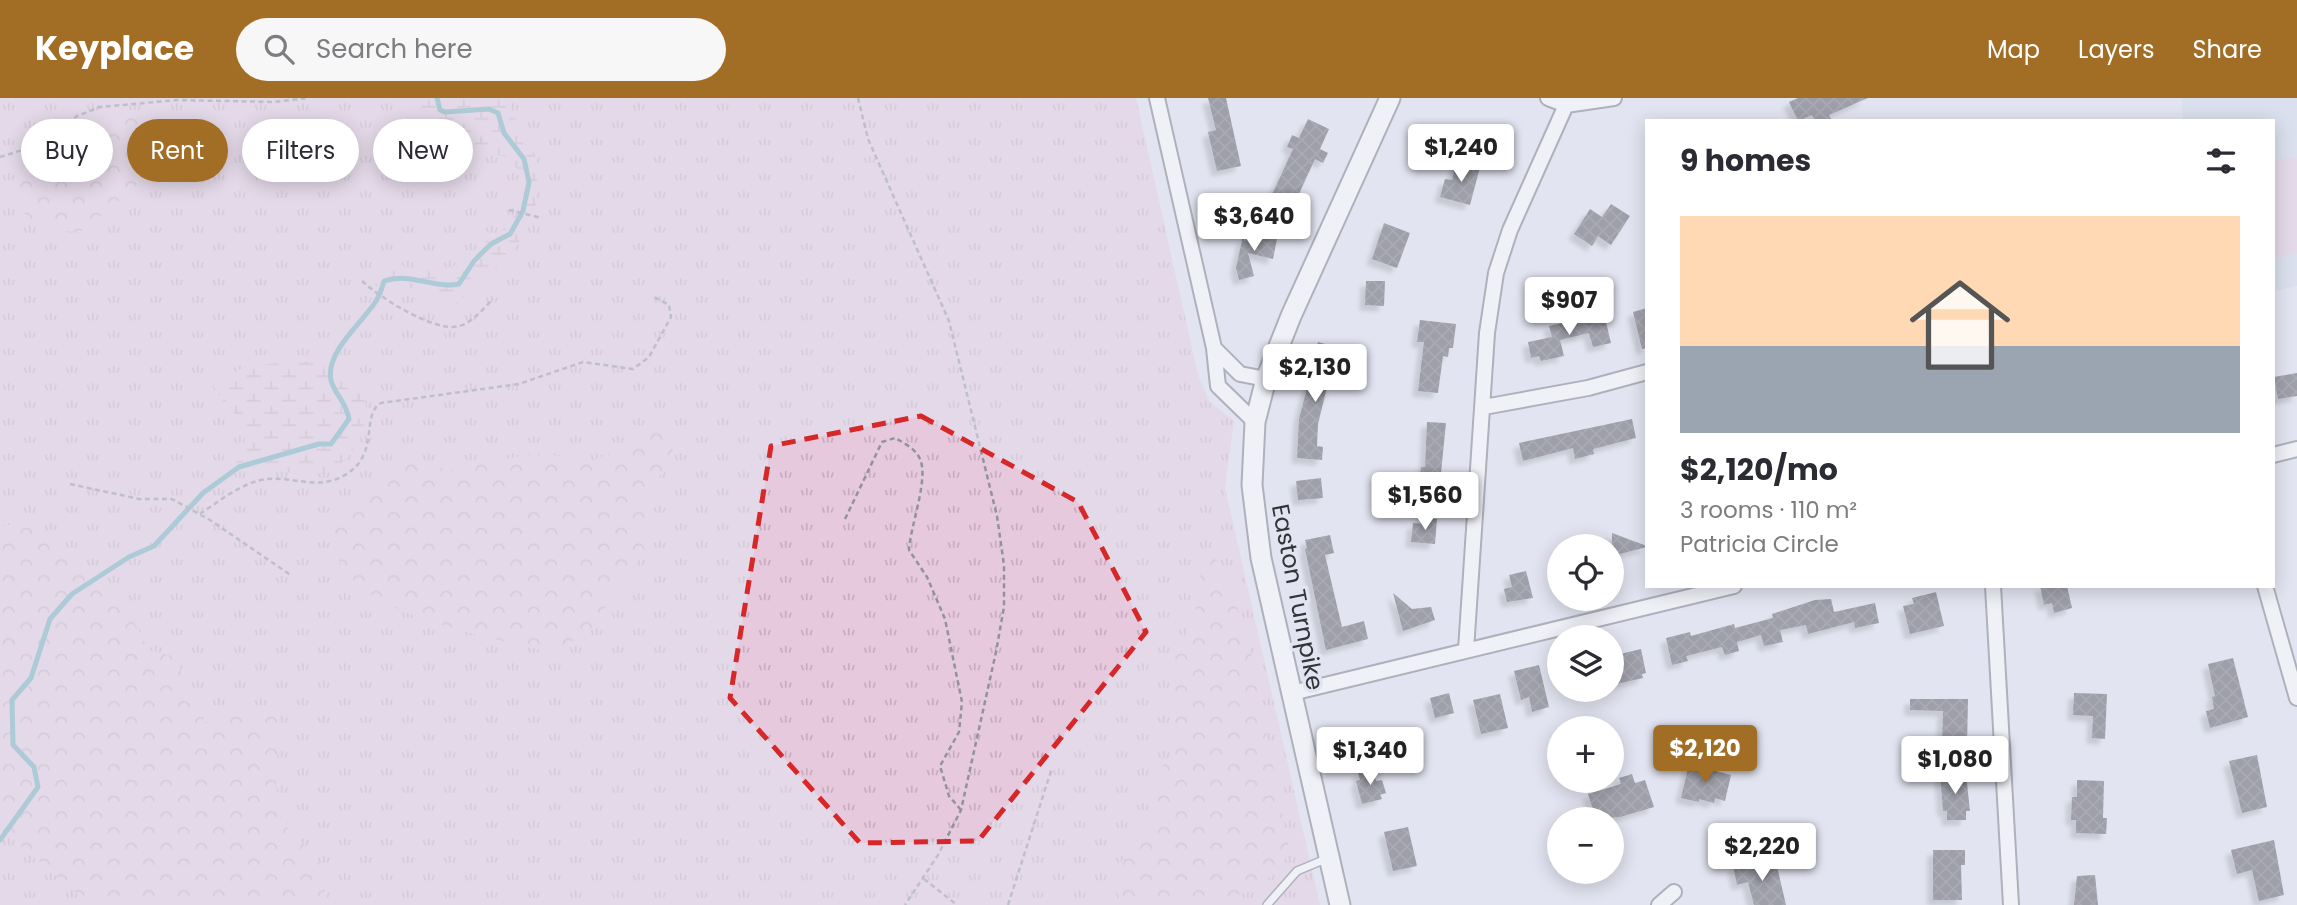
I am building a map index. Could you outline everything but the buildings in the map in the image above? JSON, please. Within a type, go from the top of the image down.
[{"type":"main road","name":"Easton Turnpike","points":[[1340,905],[1261,558],[1252,485],[1255,422],[1266,379],[1291,316],[1394,101]]},
{"type":"street","points":[[1157,98],[1214,348],[1218,386],[1255,422]]},
{"type":"street","points":[[1548,98],[1566,105],[1614,98]]},
{"type":"street","points":[[1465,650],[1488,333],[1496,273],[1510,230],[1566,105]]},
{"type":"street","points":[[1214,348],[1240,374],[1266,379]]},
{"type":"street","points":[[1484,407],[1588,388],[1645,373]]},
{"type":"street","points":[[2275,454],[2297,449]]},
{"type":"street","points":[[1292,693],[1726,588]]},
{"type":"street","points":[[1993,588],[2011,905]]},
{"type":"street","points":[[2266,588],[2297,698]]},
{"type":"street","points":[[1660,905],[1674,892]]},
{"type":"lane","points":[[1267,905],[1297,871],[1328,857]]},
{"type":"path","points":[[0,157],[38,145],[77,116],[100,107],[177,100],[274,102],[307,98]]},
{"type":"path","points":[[858,98],[868,139],[949,321],[1002,543],[1004,607],[983,718],[961,810],[924,879],[905,905]]},
{"type":"path","points":[[509,210],[542,218]]},
{"type":"path","points":[[362,281],[421,319],[448,328],[467,323],[493,299]]},
{"type":"path","points":[[198,513],[260,480],[318,484],[348,473],[363,457],[370,440],[373,410],[382,403],[519,384],[583,362],[633,369],[649,357],[671,317],[669,305],[654,298]]},
{"type":"path","points":[[845,519],[882,442],[895,438],[920,458],[922,474],[909,550],[927,577],[945,619],[962,702],[959,732],[940,766],[949,796],[961,810]]},
{"type":"path","points":[[70,484],[139,499],[172,499],[198,513],[292,576]]},
{"type":"path","points":[[1008,905],[1052,768]]},
{"type":"path","points":[[924,879],[957,905]]},
{"type":"highlighted area","points":[[921,416],[1078,502],[1146,632],[978,841],[860,843],[730,698],[771,446]]},
{"type":"shaded area","points":[[2182,98],[2297,98],[2297,286],[2275,291],[2275,119],[2182,119]]},
{"type":"green space","points":[[0,98],[1136,98],[1198,375],[1210,402],[1234,421],[1225,488],[1320,905],[0,905]]},
{"type":"green space","points":[[424,98],[505,99],[537,159],[537,202],[527,230],[514,249],[451,309],[422,290],[398,285],[385,294],[375,285],[386,271],[401,266],[435,269],[454,266],[508,225],[519,208],[523,190],[517,168],[506,156],[473,152],[473,119],[421,119],[419,112]]},
{"type":"green space","points":[[146,115],[163,119],[127,119],[127,182],[139,182],[134,187],[80,232],[45,229],[18,209],[15,184],[21,176],[21,182],[113,182],[113,120]]},
{"type":"green space","points":[[2297,157],[2297,254],[2275,258],[2275,161]]},
{"type":"green space","points":[[300,360],[339,372],[358,386],[364,397],[365,424],[353,449],[345,460],[323,473],[306,475],[253,468],[232,472],[241,453],[245,430],[243,423],[213,385],[242,368]]},
{"type":"green space","points":[[665,419],[677,441],[649,498],[644,553],[590,630],[553,653],[449,627],[396,608],[356,583],[337,557],[329,526],[398,461],[451,470],[536,453],[594,460],[621,448],[649,421]]},
{"type":"green space","points":[[23,524],[81,560],[124,604],[149,650],[175,657],[204,723],[241,706],[279,714],[276,787],[289,830],[318,858],[328,905],[91,905],[0,829],[0,526]]},
{"type":"green space","points":[[1213,550],[1247,631],[1290,853],[1261,885],[1241,894],[1191,903],[1122,905],[1118,888],[1121,863],[1149,825],[1157,803],[1158,774],[1176,746],[1171,699],[1171,659],[1185,641],[1195,612],[1202,551]]},
{"type":"waterway","points":[[0,840],[38,787],[34,767],[13,745],[12,700],[31,678],[50,619],[72,594],[129,557],[154,546],[203,493],[239,467],[319,444],[331,444],[349,419],[331,380],[334,359],[346,338],[376,301],[384,281],[403,278],[459,284],[474,261],[491,244],[510,234],[523,211],[529,182],[524,159],[504,133],[498,113],[489,109],[445,112],[440,110],[437,98]]}]
